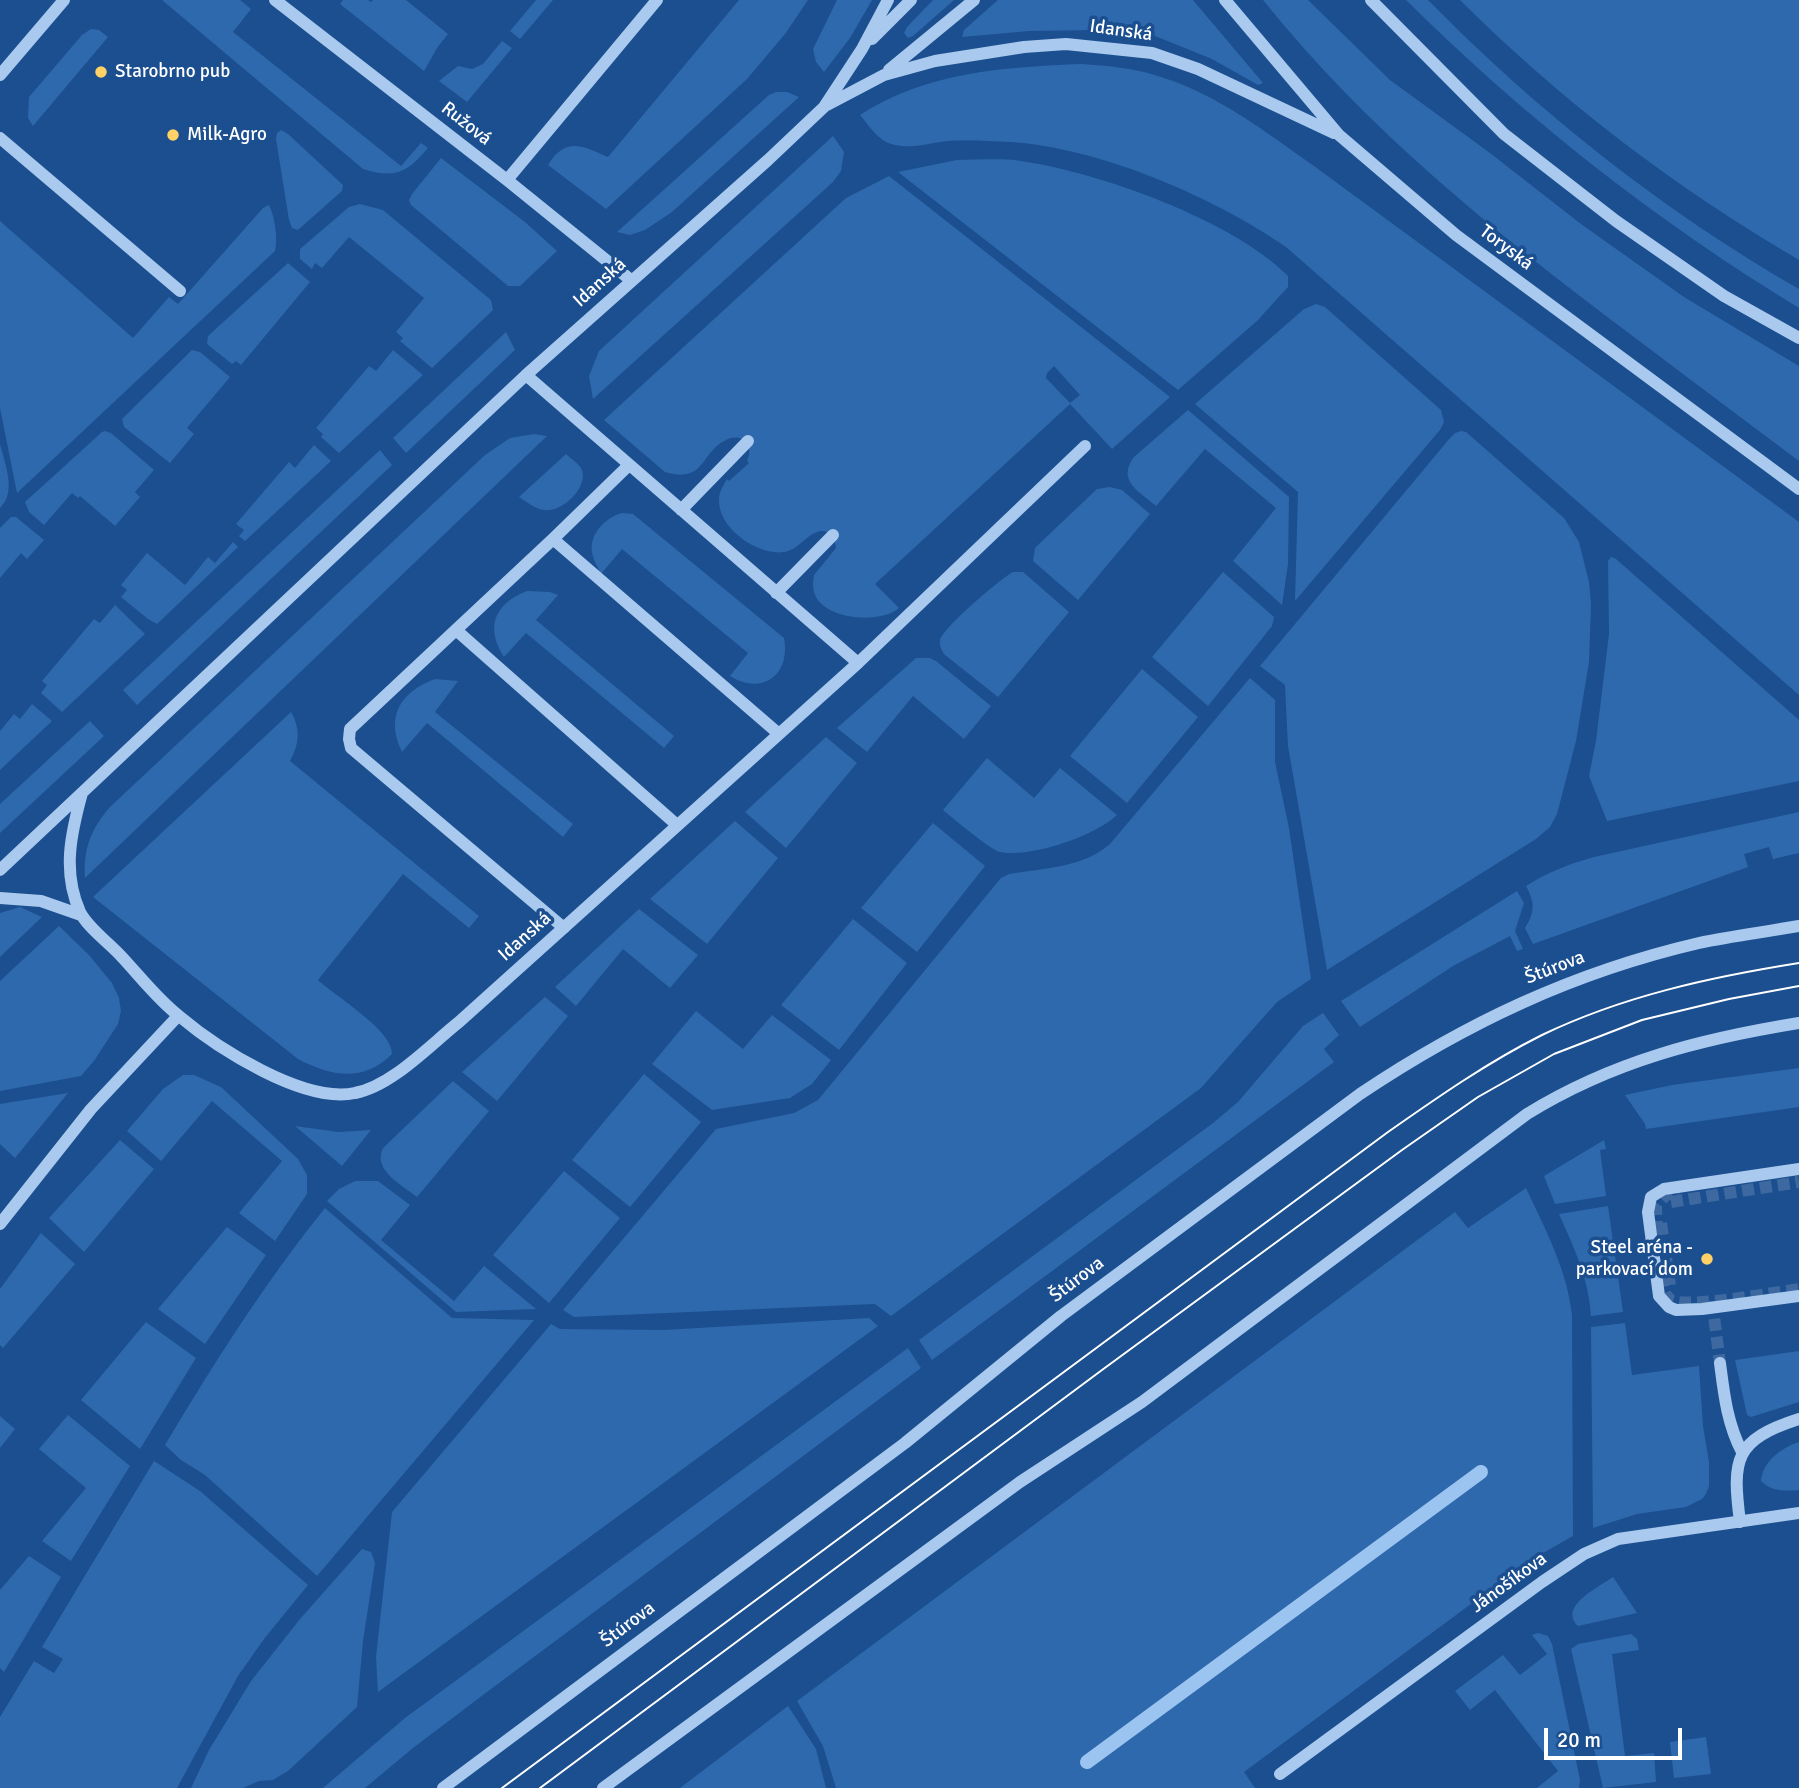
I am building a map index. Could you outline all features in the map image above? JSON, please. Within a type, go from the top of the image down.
[{"type":"street","points":[[0,75],[64,0]]},
{"type":"street","name":"Ružová","points":[[275,0],[632,281]]},
{"type":"street","points":[[507,180],[657,0]]},
{"type":"street","name":"Idanská","points":[[824,107],[862,49],[888,0]]},
{"type":"street","name":"Idanská","points":[[862,49],[911,0]]},
{"type":"street","name":"Idanská","points":[[0,870],[526,375],[824,107],[884,75],[974,0]]},
{"type":"street","name":"Toryská","points":[[1225,0],[1339,135],[1456,235],[1799,489]]},
{"type":"street","points":[[1371,0],[1504,134],[1616,221],[1724,296],[1799,338]]},
{"type":"street","name":"Idanská","points":[[884,75],[935,61],[1024,47],[1066,44],[1141,52],[1199,69],[1339,135]]},
{"type":"street","points":[[0,138],[180,291]]},
{"type":"street","points":[[526,375],[858,663]]},
{"type":"street","points":[[681,510],[748,442]]},
{"type":"street","name":"Idanská","points":[[82,793],[72,831],[69,862],[72,884],[82,915],[178,1016],[250,1065],[312,1089],[353,1094],[391,1077],[459,1022],[858,663],[1085,446]]},
{"type":"street","points":[[564,928],[351,748],[350,729],[629,465]]},
{"type":"street","points":[[776,593],[833,535]]},
{"type":"street","points":[[553,539],[779,734]]},
{"type":"street","points":[[456,629],[677,825]]},
{"type":"street","name":"Idanská","points":[[0,898],[41,901],[82,915]]},
{"type":"street","name":"Štúrova","points":[[443,1788],[905,1443],[1060,1316],[1403,1065],[1521,1002],[1578,979],[1700,943],[1799,926]]},
{"type":"street","points":[[0,1224],[91,1110],[178,1016]]},
{"type":"street","points":[[603,1788],[976,1514],[1142,1402],[1527,1114],[1563,1092],[1624,1065],[1676,1048],[1744,1032],[1799,1023]]},
{"type":"street","points":[[1799,1169],[1664,1189],[1651,1196],[1648,1212],[1659,1296],[1669,1307],[1676,1310],[1702,1309],[1799,1296]]},
{"type":"street","points":[[1720,1363],[1727,1416],[1742,1452]]},
{"type":"street","points":[[1740,1522],[1735,1483],[1736,1466],[1742,1452],[1769,1431],[1799,1419]]},
{"type":"street","name":"Jánošíkova","points":[[1280,1774],[1542,1581],[1584,1554],[1618,1539],[1799,1513]]},
{"type":"shaded area","points":[[162,0],[240,0],[251,9],[233,32],[401,166],[421,143],[428,148],[400,172],[384,173],[363,169]]},
{"type":"shaded area","points":[[343,0],[406,0],[448,34],[424,71],[340,4]]},
{"type":"shaded area","points":[[536,0],[553,0],[520,39],[510,31]]},
{"type":"shaded area","points":[[739,0],[808,0],[785,34],[747,79],[606,209],[548,165],[561,150],[575,146],[608,157]]},
{"type":"shaded area","points":[[837,0],[872,0],[850,38],[824,72],[816,62],[813,49]]},
{"type":"shaded area","points":[[933,0],[954,0],[908,38],[904,33],[907,27]]},
{"type":"shaded area","points":[[998,0],[1193,0],[1263,83],[1258,85],[1212,59],[1155,36],[1100,30],[1029,31],[962,37],[964,30]]},
{"type":"shaded area","points":[[1263,0],[1308,0],[1390,80],[1581,224],[1684,297],[1799,366],[1799,461],[1580,296],[1483,219],[1346,93],[1303,48]]},
{"type":"shaded area","points":[[1406,0],[1428,0],[1513,81],[1604,157],[1699,227],[1799,289],[1799,308],[1694,240],[1594,166],[1498,86]]},
{"type":"shaded area","points":[[1460,0],[1799,0],[1799,260],[1708,203],[1621,141],[1538,73]]},
{"type":"shaded area","points":[[91,29],[99,30],[108,37],[33,126],[28,118],[29,97],[82,35]]},
{"type":"shaded area","points":[[502,41],[512,48],[467,102],[439,81],[458,66],[472,69],[483,64]]},
{"type":"shaded area","points":[[1081,64],[1132,69],[1182,84],[1222,104],[1260,128],[1799,522],[1799,695],[1286,247],[1257,228],[1191,193],[1155,178],[1081,154],[1011,142],[947,141],[914,146],[895,145],[880,137],[860,115],[912,89],[967,74]]},
{"type":"shaded area","points":[[787,92],[799,97],[672,212],[645,230],[630,235],[617,232],[769,95]]},
{"type":"shaded area","points":[[281,130],[343,185],[342,191],[298,230],[292,228],[289,220],[276,139]]},
{"type":"shaded area","points":[[833,136],[844,152],[841,171],[833,182],[593,399],[589,376],[599,351]]},
{"type":"shaded area","points":[[441,158],[525,222],[557,251],[520,286],[508,286],[411,205],[409,200],[412,194]]},
{"type":"shaded area","points":[[957,160],[1013,160],[1052,167],[1125,187],[1200,218],[1234,236],[1264,255],[1288,276],[1288,287],[1257,321],[1178,390],[898,172]]},
{"type":"shaded area","points":[[889,176],[1170,397],[1112,449],[1070,404],[875,584],[899,608],[891,613],[868,618],[832,611],[816,597],[814,575],[836,548],[834,538],[830,534],[825,531],[816,532],[789,551],[774,552],[751,545],[732,530],[725,520],[720,510],[720,494],[727,479],[729,481],[749,463],[749,450],[745,441],[737,438],[726,440],[695,470],[678,475],[665,472],[604,420],[846,198]],"holes":[[[1054,366],[1080,395],[1070,403],[1046,378],[1047,373]]]},
{"type":"shaded area","points":[[360,204],[383,210],[491,300],[493,310],[432,368],[400,341],[403,338],[396,332],[424,298],[349,237],[322,268],[315,263],[312,269],[300,259],[300,249],[349,207]]},
{"type":"shaded area","points":[[269,205],[275,228],[275,251],[17,493],[0,408],[0,221],[133,338],[169,297],[178,304],[263,208]]},
{"type":"shaded area","points":[[288,263],[310,282],[241,365],[236,361],[232,364],[207,344],[208,336]]},
{"type":"shaded area","points":[[1316,304],[1325,307],[1441,410],[1444,422],[1295,601],[1298,492],[1195,404],[1304,309]]},
{"type":"shaded area","points":[[506,332],[515,350],[406,453],[393,438]]},
{"type":"shaded area","points":[[192,350],[200,352],[230,377],[187,428],[194,434],[170,463],[124,427],[122,419]]},
{"type":"shaded area","points":[[393,350],[423,375],[339,453],[321,437],[323,434],[316,428],[369,366],[376,371]]},
{"type":"shaded area","points":[[1188,410],[1289,497],[1288,564],[1282,605],[1233,561],[1276,508],[1205,449],[1156,506],[1137,491],[1129,479],[1129,465],[1134,457]]},
{"type":"shaded area","points":[[105,431],[111,433],[154,470],[135,492],[140,497],[115,526],[80,496],[78,498],[72,493],[44,525],[29,512],[25,502]]},
{"type":"shaded area","points":[[1461,431],[1466,432],[1564,518],[1579,542],[1589,582],[1591,604],[1589,662],[1576,741],[1557,814],[1550,827],[1536,839],[1327,970],[1288,746],[1285,685],[1260,666],[1450,438]]},
{"type":"shaded area","points":[[534,434],[547,436],[85,878],[85,858],[90,840],[110,807],[485,455],[510,438]]},
{"type":"shaded area","points":[[0,444],[9,486],[8,494],[0,508]]},
{"type":"shaded area","points":[[314,445],[331,461],[245,541],[239,536],[244,530],[236,524],[289,462],[295,468]]},
{"type":"shaded area","points":[[380,450],[392,465],[137,705],[123,690]]},
{"type":"shaded area","points":[[566,454],[577,463],[583,477],[572,498],[558,508],[544,510],[519,497]]},
{"type":"shaded area","points":[[1110,487],[1122,490],[1150,514],[1078,600],[1033,561],[1035,548],[1097,489]]},
{"type":"shaded area","points":[[622,513],[633,514],[784,638],[783,662],[772,678],[753,684],[730,676],[748,653],[622,549],[601,574],[593,555],[593,539],[605,522]]},
{"type":"shaded area","points":[[11,517],[16,517],[44,540],[27,559],[21,553],[0,578],[0,528]]},
{"type":"shaded area","points":[[233,542],[238,547],[157,624],[121,597],[127,590],[121,585],[147,553],[185,585],[208,557],[215,563]]},
{"type":"shaded area","points":[[1611,557],[1799,720],[1799,781],[1607,821],[1589,776],[1609,634],[1608,561]]},
{"type":"shaded area","points":[[1013,572],[1023,572],[1069,612],[998,697],[945,655],[940,640],[961,615]]},
{"type":"shaded area","points":[[1223,572],[1274,617],[1272,626],[1208,706],[1152,657]]},
{"type":"shaded area","points":[[527,591],[558,595],[536,620],[674,736],[664,748],[526,633],[504,657],[495,636],[496,618],[507,603]]},
{"type":"shaded area","points":[[115,605],[145,634],[62,712],[41,693],[47,685],[42,681],[94,619],[100,623]]},
{"type":"shaded area","points":[[916,658],[936,661],[991,706],[964,739],[913,696],[867,752],[837,728]]},
{"type":"shaded area","points":[[1142,669],[1198,717],[1127,803],[1070,756]]},
{"type":"shaded area","points":[[1250,678],[1275,700],[1275,762],[1289,828],[1311,979],[1277,1002],[1201,1088],[891,1316],[875,1304],[574,1317],[563,1310],[716,1129],[794,1113],[818,1100],[1001,878],[1009,874],[1075,862],[1110,844]]},
{"type":"shaded area","points":[[435,679],[458,681],[435,712],[573,824],[563,837],[427,723],[402,752],[395,728],[399,707],[413,691]]},
{"type":"shaded area","points":[[32,704],[52,721],[0,770],[0,731],[14,714],[20,719]]},
{"type":"shaded area","points":[[291,712],[298,737],[290,761],[479,916],[469,928],[403,874],[318,980],[362,1014],[390,1045],[392,1054],[381,1063],[358,1073],[335,1073],[298,1059],[93,897]]},
{"type":"shaded area","points":[[90,721],[104,736],[0,833],[0,804]]},
{"type":"shaded area","points":[[826,737],[857,763],[786,848],[745,812]]},
{"type":"shaded area","points":[[987,758],[1034,798],[1060,768],[1117,815],[1094,830],[1062,844],[1028,852],[995,850],[943,810]]},
{"type":"shaded area","points":[[1799,812],[1799,853],[1773,859],[1769,847],[1744,854],[1748,867],[1533,944],[1525,928],[1533,907],[1526,886],[1559,869],[1594,857]]},
{"type":"shaded area","points":[[735,821],[778,858],[707,944],[650,899]]},
{"type":"shaded area","points":[[933,823],[985,866],[917,952],[861,908]]},
{"type":"shaded area","points":[[1517,891],[1524,903],[1515,931],[1523,949],[1517,951],[1510,936],[1453,966],[1360,1027],[1341,1001]]},
{"type":"shaded area","points":[[20,907],[42,917],[0,957],[0,913]]},
{"type":"shaded area","points":[[639,909],[698,955],[670,988],[623,949],[576,1006],[555,987]]},
{"type":"shaded area","points":[[853,919],[907,963],[839,1050],[781,1005]]},
{"type":"shaded area","points":[[59,926],[89,955],[112,983],[121,1011],[118,1024],[81,1076],[0,1091],[0,981]]},
{"type":"shaded area","points":[[545,997],[568,1016],[497,1101],[462,1072]]},
{"type":"shaded area","points":[[696,1011],[743,1049],[772,1015],[831,1060],[812,1084],[790,1098],[712,1110],[652,1064]]},
{"type":"shaded area","points":[[1323,1013],[1339,1035],[1324,1049],[1334,1062],[932,1360],[919,1340],[1213,1123],[1238,1102],[1303,1026]]},
{"type":"shaded area","points":[[1799,1068],[1799,1107],[1646,1129],[1625,1095],[1672,1085]]},
{"type":"shaded area","points":[[644,1074],[701,1122],[630,1207],[572,1160]]},
{"type":"shaded area","points":[[183,1075],[194,1075],[221,1087],[298,1159],[307,1175],[307,1194],[275,1241],[239,1213],[282,1161],[212,1101],[161,1161],[127,1131],[163,1089]]},
{"type":"shaded area","points":[[453,1081],[489,1111],[417,1197],[385,1170],[381,1156],[383,1148]]},
{"type":"shaded area","points":[[68,1093],[15,1158],[0,1144],[0,1104]]},
{"type":"shaded area","points":[[295,1126],[338,1132],[371,1130],[342,1166]]},
{"type":"shaded area","points":[[120,1140],[154,1169],[84,1252],[49,1218]]},
{"type":"shaded area","points":[[1604,1140],[1606,1149],[1600,1150],[1606,1196],[1555,1204],[1544,1176]]},
{"type":"shaded area","points":[[564,1171],[620,1218],[549,1303],[493,1255]]},
{"type":"shaded area","points":[[355,1181],[378,1181],[410,1205],[381,1240],[454,1301],[484,1266],[536,1309],[456,1312],[327,1201],[339,1189]]},
{"type":"shaded area","points":[[1526,1188],[1560,1265],[1572,1315],[1573,1536],[1529,1561],[1244,1772],[1255,1788],[836,1788],[823,1746],[797,1701],[1455,1212],[1468,1228]]},
{"type":"shaded area","points":[[1608,1206],[1623,1312],[1591,1316],[1584,1276],[1559,1214]]},
{"type":"shaded area","points":[[325,1208],[452,1318],[534,1320],[317,1576],[205,1475],[181,1460],[165,1445],[241,1324]]},
{"type":"shaded area","points":[[227,1227],[266,1255],[205,1344],[158,1309]]},
{"type":"shaded area","points":[[41,1233],[75,1264],[3,1348],[0,1345],[0,1289]]},
{"type":"shaded area","points":[[869,1318],[878,1326],[378,1692],[376,1657],[392,1512],[551,1324],[560,1329],[664,1330]]},
{"type":"shaded area","points":[[146,1322],[196,1358],[140,1449],[81,1400]]},
{"type":"shaded area","points":[[1625,1323],[1632,1375],[1699,1366],[1709,1486],[1702,1499],[1686,1507],[1637,1514],[1593,1528],[1591,1327]]},
{"type":"shaded area","points":[[908,1348],[921,1368],[487,1692],[365,1788],[323,1788],[405,1718]]},
{"type":"shaded area","points":[[1799,1351],[1799,1402],[1751,1417],[1747,1415],[1735,1360]]},
{"type":"shaded area","points":[[68,1415],[130,1466],[71,1561],[42,1541],[86,1488],[39,1449]]},
{"type":"shaded area","points":[[0,1416],[15,1429],[0,1448]]},
{"type":"shaded area","points":[[1799,1442],[1799,1490],[1774,1489],[1765,1485],[1761,1481],[1762,1474],[1769,1461]]},
{"type":"shaded area","points":[[154,1461],[200,1491],[308,1585],[238,1676],[177,1788],[0,1788],[0,1717],[34,1661],[54,1673],[63,1659],[42,1647]]},
{"type":"shaded area","points":[[362,1549],[371,1552],[375,1563],[363,1641],[357,1707],[288,1771],[273,1780],[259,1781],[243,1788],[191,1788],[209,1750],[251,1681],[300,1619]]},
{"type":"shaded area","points":[[29,1556],[61,1577],[4,1672],[0,1668],[0,1590]]},
{"type":"shaded area","points":[[1613,1577],[1637,1613],[1578,1626],[1573,1619],[1577,1604]]},
{"type":"shaded area","points":[[1538,1633],[1548,1636],[1552,1644],[1580,1780],[1579,1788],[1537,1788],[1558,1771],[1495,1690],[1470,1710],[1455,1691],[1503,1655],[1520,1675],[1547,1654],[1532,1635]]},
{"type":"shaded area","points":[[1631,1634],[1637,1639],[1639,1650],[1612,1654],[1625,1756],[1654,1753],[1656,1782],[1603,1788],[1571,1649],[1578,1644]]},
{"type":"shaded area","points":[[788,1706],[816,1749],[826,1788],[680,1788]]},
{"type":"shaded area","points":[[1706,1737],[1711,1774],[1674,1778],[1670,1742]]},
{"type":"waterway","points":[[1087,1762],[1481,1472]]},
{"type":"tunnel","points":[[1671,1202],[1799,1182]]},
{"type":"tunnel","points":[[1657,1233],[1656,1206],[1666,1195],[1679,1192]]},
{"type":"tunnel","points":[[1661,1223],[1670,1285]]},
{"type":"tunnel","points":[[1662,1275],[1666,1295],[1671,1300],[1680,1302],[1712,1301],[1799,1289]]},
{"type":"tunnel","points":[[1712,1301],[1720,1363]]},
{"type":"tram line","points":[[502,1788],[1388,1132],[1464,1080],[1542,1035],[1604,1009],[1700,982],[1799,963]]},
{"type":"tram line","points":[[540,1788],[1102,1370],[1478,1097],[1554,1054],[1642,1020],[1729,999],[1799,986]]},
{"type":"place","name":"Starobrno pub","points":[[101,72]]},
{"type":"place","name":"Milk-Agro","points":[[173,135]]},
{"type":"place","name":"Steel aréna - parkovací dom","points":[[1707,1259]]}]
